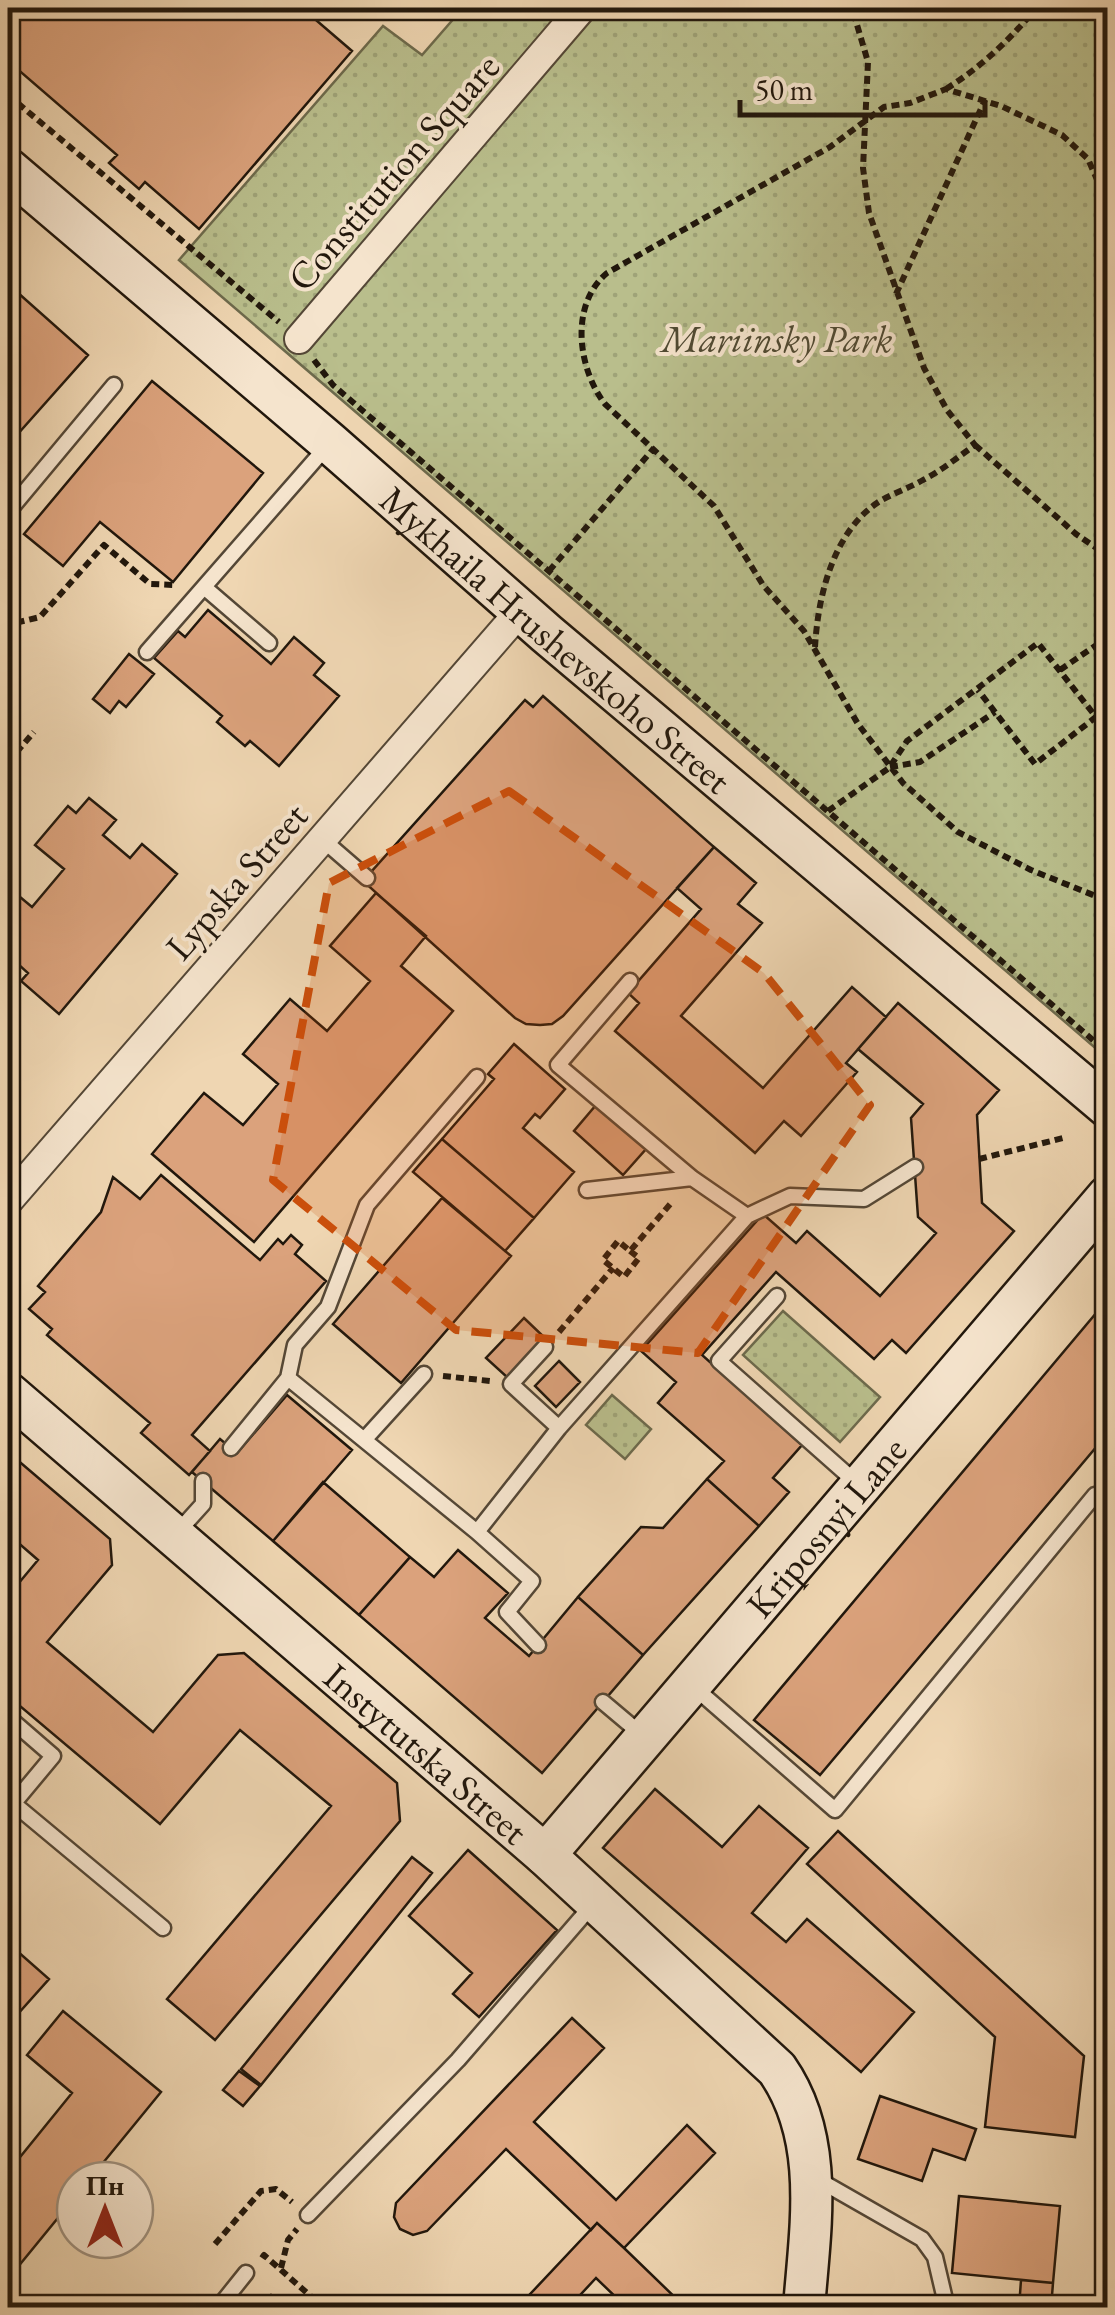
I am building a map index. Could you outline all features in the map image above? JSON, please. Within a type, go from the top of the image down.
[{"type":"street","name":"Constitution Square","points":[[299,339],[582,8]]},
{"type":"street","name":"Mykhaila Hrushevskoho Street","points":[[10,178],[330,443],[577,660],[1108,1107]]},
{"type":"street","name":"Lypska Street","points":[[8,1201],[522,609]]},
{"type":"street","name":"Kriposnyi Lane","points":[[545,1855],[1108,1196]]},
{"type":"street","name":"Instytutska Street","points":[[8,1393],[545,1855],[777,2070],[791,2089],[810,2159]]},
{"type":"street","points":[[804,2308],[810,2159]]},
{"type":"lane","points":[[8,512],[114,385]]},
{"type":"lane","points":[[148,652],[330,443]]},
{"type":"lane","points":[[204,587],[269,642]]},
{"type":"lane","points":[[322,839],[366,878]]},
{"type":"lane","points":[[630,981],[558,1065],[692,1178],[748,1216]]},
{"type":"lane","points":[[231,1448],[288,1378],[295,1344],[328,1307],[367,1205],[477,1077]]},
{"type":"lane","points":[[477,1532],[559,1428],[748,1216],[790,1196],[864,1199],[914,1167]]},
{"type":"lane","points":[[588,1190],[692,1178]]},
{"type":"lane","points":[[777,1296],[719,1361],[860,1486]]},
{"type":"lane","points":[[545,1347],[511,1384],[559,1428]]},
{"type":"lane","points":[[364,1440],[424,1374]]},
{"type":"lane","points":[[288,1378],[532,1580],[507,1612],[538,1645]]},
{"type":"lane","points":[[175,1536],[203,1504],[203,1481]]},
{"type":"lane","points":[[691,1684],[835,1810],[1096,1495],[1108,1505]]},
{"type":"lane","points":[[603,1702],[645,1738]]},
{"type":"lane","points":[[8,1717],[53,1756],[10,1802],[163,1928]]},
{"type":"lane","points":[[308,2215],[458,2060],[594,1902]]},
{"type":"lane","points":[[810,2159],[922,2238],[935,2256],[946,2308]]},
{"type":"lane","points":[[218,2308],[246,2273]]},
{"type":"path","points":[[852,8],[868,62],[863,120],[864,191],[924,368],[947,410],[975,445],[1076,534],[1108,556]]},
{"type":"path","points":[[1036,8],[981,65],[946,90],[884,107],[830,146],[634,256],[594,286],[582,328],[583,362],[605,404],[714,506],[763,585],[790,612],[889,768],[932,812],[958,832],[1031,870],[1104,899]]},
{"type":"path","points":[[946,90],[985,100],[1044,125],[1076,146],[1088,159],[1108,205]]},
{"type":"path","points":[[8,95],[90,168],[299,339],[333,385],[1108,1053]]},
{"type":"path","points":[[896,294],[985,100]]},
{"type":"path","points":[[814,648],[824,584],[859,519],[878,502],[924,480],[975,445]]},
{"type":"path","points":[[548,571],[654,448]]},
{"type":"path","points":[[8,632],[15,623],[40,617],[104,545],[150,584],[204,587]]},
{"type":"path","points":[[1060,670],[1108,637]]},
{"type":"path","points":[[828,810],[889,768],[906,741],[1038,643],[1096,717],[1035,764],[978,690]]},
{"type":"path","points":[[889,768],[920,762],[995,712]]},
{"type":"path","points":[[8,762],[34,732]]},
{"type":"path","points":[[980,1158],[1067,1137]]},
{"type":"path","points":[[630,1251],[692,1178]]},
{"type":"path","points":[[618,1241],[630,1251],[639,1258],[624,1276],[603,1260],[618,1241]]},
{"type":"path","points":[[545,1347],[614,1268]]},
{"type":"path","points":[[424,1374],[511,1384]]},
{"type":"path","points":[[216,2244],[261,2191],[276,2188],[308,2215],[288,2240],[281,2268],[324,2308]]},
{"type":"highlighted area","points":[[509,791],[764,973],[870,1105],[698,1353],[456,1330],[273,1180],[329,883]]},
{"type":"green space","name":"Mariinsky Park","points":[[463,8],[1107,8],[1107,1058],[179,260],[383,26],[422,55]]},
{"type":"green space","points":[[783,1311],[880,1397],[840,1442],[743,1355]]},
{"type":"green space","points":[[612,1395],[651,1429],[625,1459],[586,1425]]},
{"type":"building","points":[[8,8],[302,8],[352,51],[199,229],[145,182],[139,189],[109,163],[117,155],[8,61]]},
{"type":"building","points":[[8,284],[88,355],[8,445]]},
{"type":"building","points":[[152,381],[263,473],[173,582],[100,522],[63,566],[24,534]]},
{"type":"building","points":[[208,610],[271,664],[294,637],[324,663],[314,675],[339,696],[279,766],[250,741],[245,746],[217,722],[222,716],[154,658],[178,631],[185,637]]},
{"type":"building","points":[[129,654],[154,674],[126,707],[119,701],[110,713],[93,699]]},
{"type":"building","points":[[543,696],[714,847],[563,1016],[552,1024],[540,1025],[515,1018],[363,881],[525,700],[533,707]]},
{"type":"building","points":[[89,798],[116,820],[103,835],[130,858],[142,844],[177,874],[59,1014],[21,981],[28,973],[8,955],[8,887],[32,907],[64,869],[35,845],[68,806],[76,813]]},
{"type":"building","points":[[714,847],[756,883],[738,904],[762,923],[681,1016],[763,1088],[852,987],[886,1017],[846,1063],[857,1072],[801,1136],[784,1121],[755,1153],[615,1031],[639,1003],[628,993],[701,909],[677,888]]},
{"type":"building","points":[[376,893],[426,936],[401,966],[453,1011],[254,1242],[152,1154],[204,1093],[243,1125],[278,1084],[243,1054],[290,999],[327,1031],[370,981],[330,946]]},
{"type":"building","points":[[898,1003],[999,1090],[977,1115],[982,1203],[1014,1231],[906,1353],[892,1340],[874,1359],[776,1272],[702,1355],[802,1445],[773,1478],[789,1492],[759,1526],[707,1479],[724,1461],[658,1403],[676,1382],[641,1351],[763,1214],[796,1243],[807,1231],[880,1296],[936,1233],[918,1217],[911,1118],[923,1104],[858,1049]]},
{"type":"building","points":[[514,1044],[565,1089],[540,1118],[535,1114],[523,1128],[574,1172],[534,1218],[442,1139],[494,1079],[488,1074]]},
{"type":"building","points":[[596,1105],[646,1149],[623,1175],[574,1131]]},
{"type":"building","points":[[442,1139],[534,1218],[505,1251],[413,1172]]},
{"type":"building","points":[[161,1175],[260,1260],[278,1239],[283,1244],[291,1235],[302,1245],[295,1254],[326,1281],[192,1435],[210,1451],[189,1475],[141,1433],[150,1423],[47,1335],[52,1329],[29,1309],[45,1292],[38,1286],[101,1212],[113,1177],[140,1199]]},
{"type":"building","points":[[442,1198],[511,1256],[401,1383],[333,1324]]},
{"type":"building","points":[[1108,1299],[1108,1433],[820,1775],[754,1720]]},
{"type":"building","points":[[524,1318],[545,1338],[508,1378],[486,1358]]},
{"type":"building","points":[[559,1361],[580,1382],[556,1407],[535,1386]]},
{"type":"building","points":[[287,1395],[352,1450],[273,1541],[192,1472],[220,1439],[237,1453]]},
{"type":"building","points":[[8,1452],[110,1539],[112,1565],[47,1642],[153,1732],[218,1655],[244,1653],[397,1783],[400,1821],[215,2040],[167,1999],[331,1806],[240,1730],[160,1824],[8,1696],[8,1596],[38,1560],[8,1534]]},
{"type":"building","points":[[707,1479],[759,1526],[643,1655],[578,1597],[641,1527],[663,1528]]},
{"type":"building","points":[[323,1482],[410,1557],[359,1615],[273,1541]]},
{"type":"building","points":[[458,1550],[508,1593],[485,1618],[529,1656],[578,1597],[643,1655],[542,1773],[359,1615],[410,1557],[434,1577]]},
{"type":"building","points":[[655,1789],[722,1847],[759,1806],[808,1848],[752,1913],[786,1942],[807,1919],[914,2012],[861,2072],[603,1848]]},
{"type":"building","points":[[838,1831],[1084,2056],[1075,2137],[985,2127],[995,2037],[807,1864]]},
{"type":"building","points":[[468,1850],[557,1930],[479,2017],[453,1994],[472,1973],[409,1916]]},
{"type":"building","points":[[412,1857],[432,1873],[261,2085],[241,2069]]},
{"type":"building","points":[[8,1943],[49,1979],[8,2025]]},
{"type":"building","points":[[63,2011],[161,2092],[105,2160],[55,2160],[55,2221],[8,2279],[8,2172],[72,2093],[27,2055]]},
{"type":"building","points":[[572,2018],[604,2048],[534,2122],[616,2200],[687,2125],[715,2153],[624,2248],[597,2223],[591,2230],[506,2149],[427,2231],[413,2235],[400,2229],[394,2217],[396,2203]]},
{"type":"building","points":[[239,2071],[260,2086],[243,2106],[223,2090]]},
{"type":"building","points":[[880,2096],[976,2129],[965,2160],[933,2149],[922,2181],[858,2159]]},
{"type":"building","points":[[959,2196],[1060,2206],[1053,2283],[952,2273]]},
{"type":"building","points":[[597,2223],[686,2308],[627,2308],[596,2278],[568,2308],[517,2308]]},
{"type":"building","points":[[1021,2280],[1053,2283],[1051,2308],[1019,2308]]},
{"type":"building","points":[[271,2295],[285,2308],[260,2308]]}]
